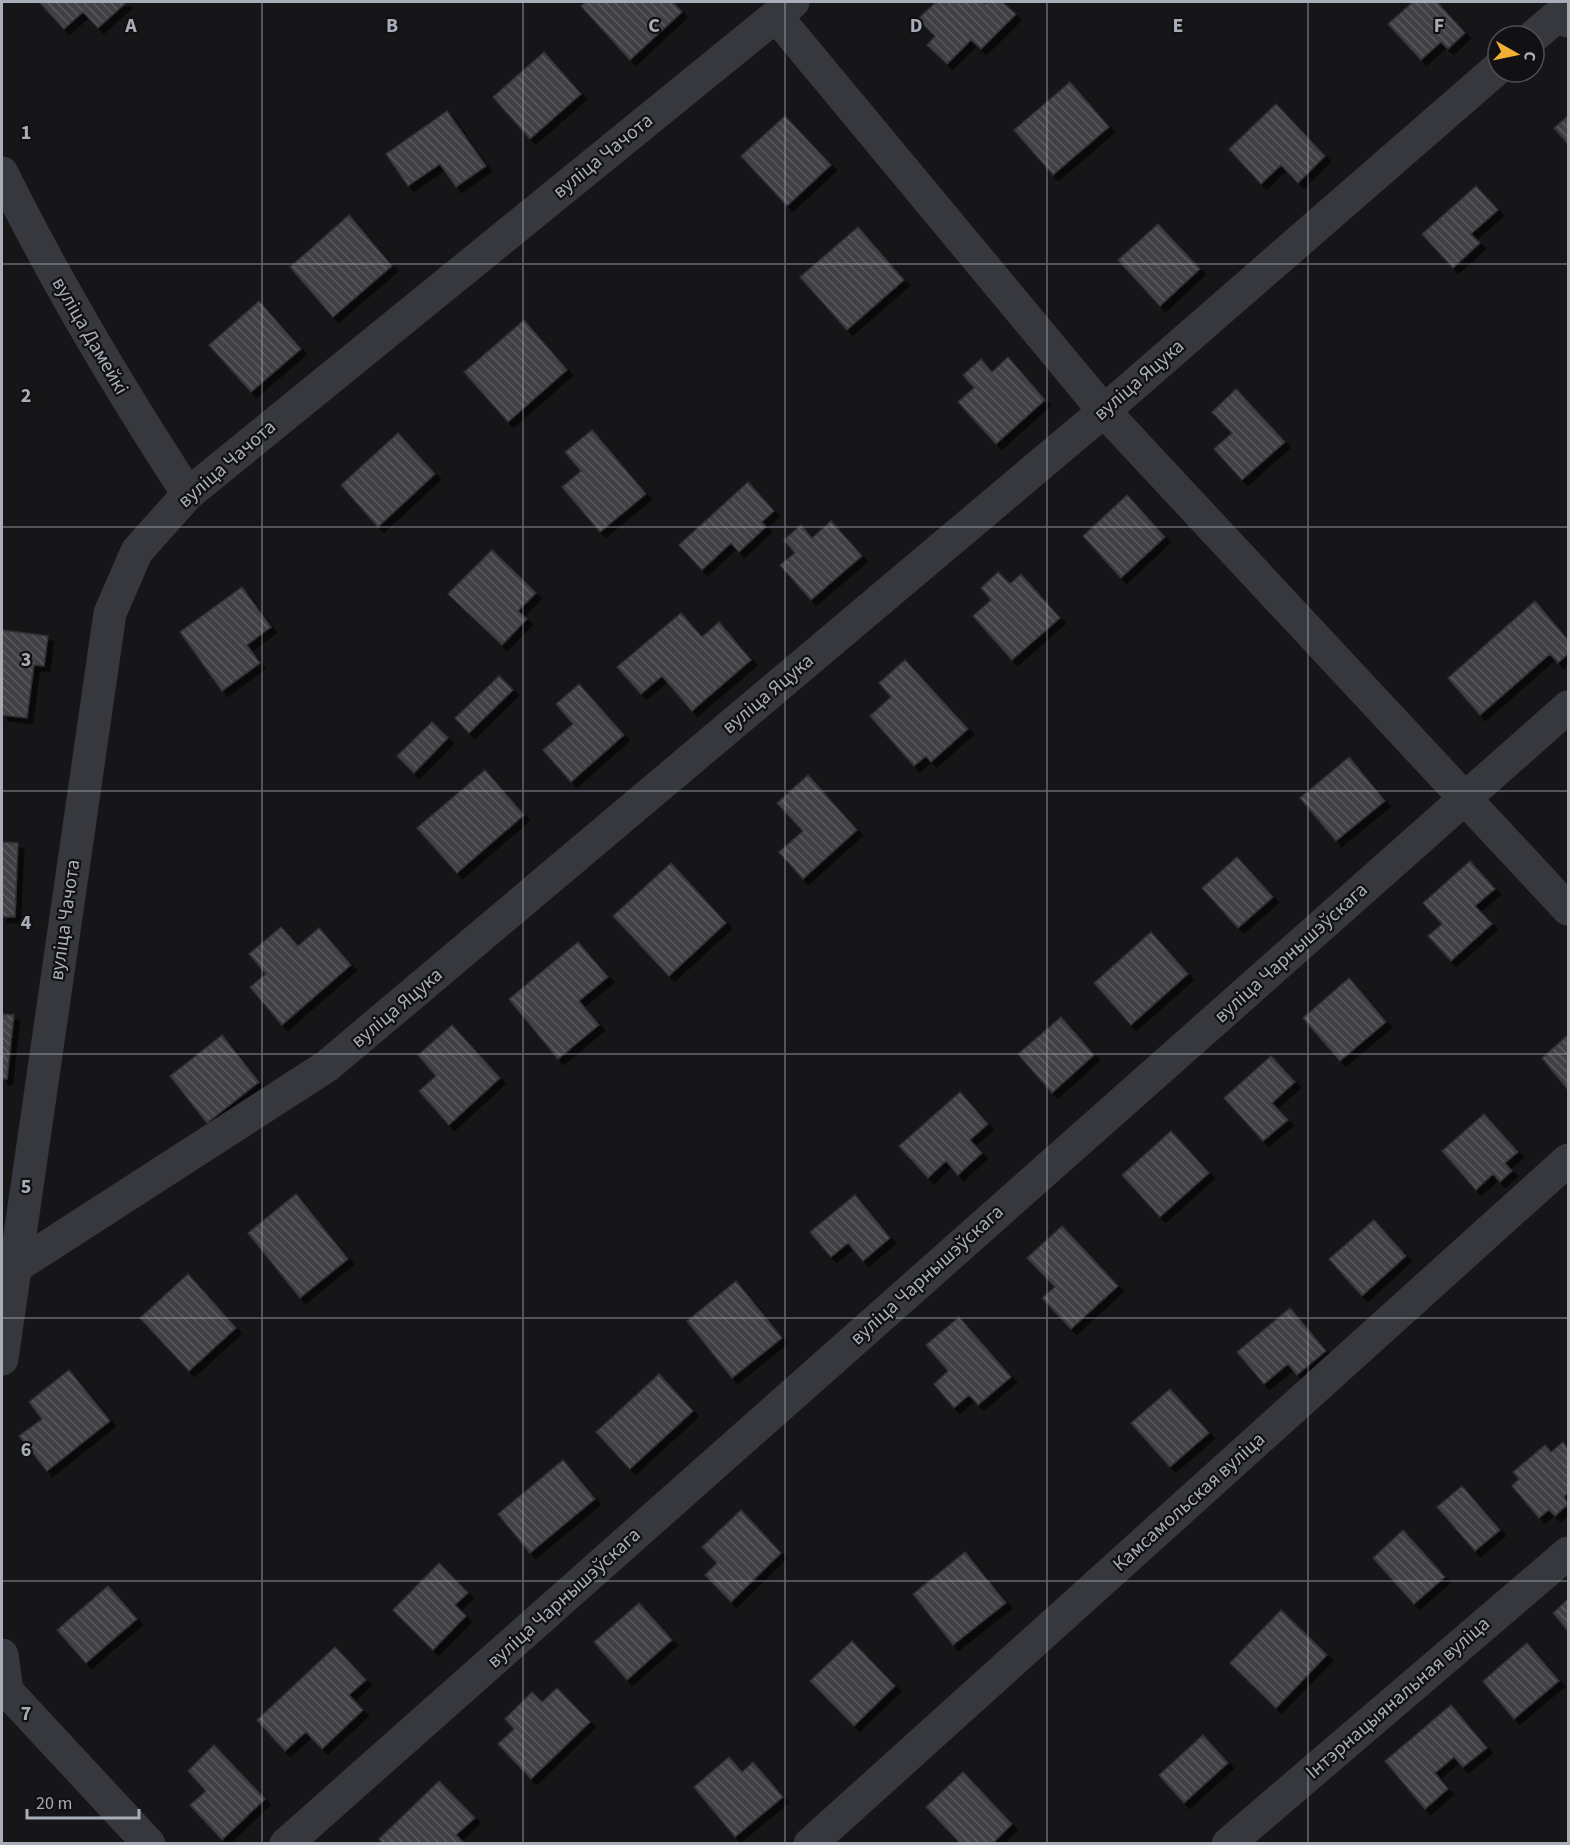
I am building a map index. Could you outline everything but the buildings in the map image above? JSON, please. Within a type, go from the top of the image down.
[{"type":"street","points":[[784,9],[1104,411],[1569,909]]},
{"type":"street","name":"вуліца Чачота","points":[[2,1359],[8,1267],[110,613],[137,552],[188,494],[784,9]]},
{"type":"street","name":"вуліца Яцука","points":[[8,1267],[327,1066],[1104,411],[1486,78]]},
{"type":"street","name":"вуліца Дамейкі","points":[[2,173],[51,270],[136,414],[188,494]]},
{"type":"street","name":"вуліца Чарнышэўскага","points":[[286,1844],[1569,707]]},
{"type":"street","name":"Камсамольская вуліца","points":[[810,1844],[1569,1160]]},
{"type":"street","name":"Інтэрнацыянальная вуліца","points":[[1228,1844],[1569,1553]]},
{"type":"street","points":[[2,1654],[7,1691],[149,1844]]}]
